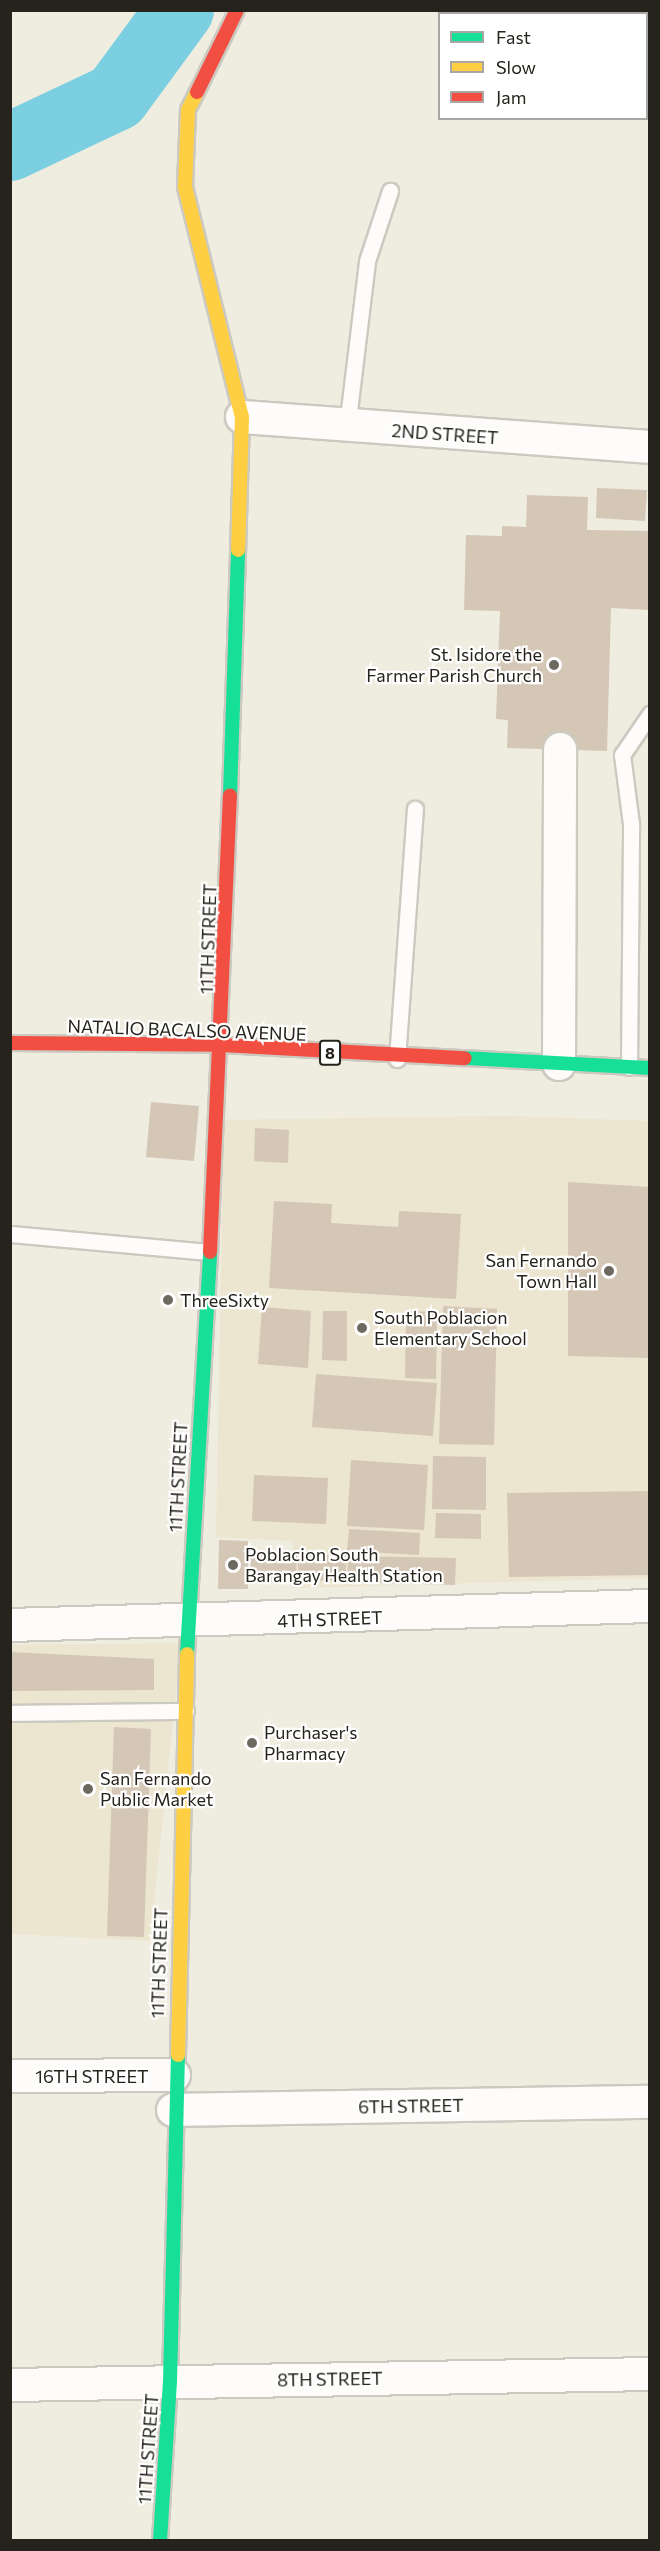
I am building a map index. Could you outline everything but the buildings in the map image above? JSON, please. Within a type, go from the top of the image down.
[{"type":"main road","name":"11TH STREET","points":[[160,2541],[170,2382],[173,2110],[188,1624],[222,1045],[242,417],[185,187],[188,110],[237,10]]},
{"type":"main road","name":"NATALIO BACALSO AVENUE","points":[[10,1043],[222,1045],[397,1059],[650,1068]]},
{"type":"street","name":"2ND STREET","points":[[242,417],[347,427],[650,447]]},
{"type":"street","points":[[559,1064],[560,749]]},
{"type":"street","name":"4TH STREET","points":[[10,1625],[188,1624],[650,1606]]},
{"type":"street","name":"16TH STREET","points":[[10,2076],[174,2075]]},
{"type":"street","name":"6TH STREET","points":[[173,2110],[650,2102]]},
{"type":"street","name":"8TH STREET","points":[[10,2385],[650,2374]]},
{"type":"lane","points":[[347,427],[367,261],[390,191]]},
{"type":"lane","points":[[629,1067],[631,824],[622,755],[650,714]]},
{"type":"lane","points":[[397,1059],[415,809]]},
{"type":"lane","points":[[10,1234],[209,1252]]},
{"type":"lane","points":[[10,1713],[186,1711]]},
{"type":"shaded area","name":"South Poblacion Elementary School","points":[[508,1116],[649,1121],[649,1578],[294,1588],[293,1541],[216,1537],[224,1120]]},
{"type":"shaded area","name":"San Fernando Public Market","points":[[181,1643],[150,1941],[11,1934],[10,1645]]},
{"type":"waterway","points":[[10,147],[116,97],[180,10]]},
{"type":"traffic: fast","points":[[230,795],[238,550]]},
{"type":"traffic: fast","points":[[465,1058],[650,1068]]},
{"type":"traffic: fast","points":[[187,1654],[210,1252]]},
{"type":"traffic: fast","points":[[160,2540],[170,2382],[178,2055]]},
{"type":"traffic: slow","points":[[197,92],[188,110],[185,187],[242,417],[238,550]]},
{"type":"traffic: slow","points":[[178,2055],[187,1654]]},
{"type":"traffic: jam","points":[[197,92],[237,10]]},
{"type":"traffic: jam","points":[[210,1252],[230,795]]},
{"type":"traffic: jam","points":[[10,1043],[222,1045],[465,1058]]},
{"type":"place","name":"St. Isidore the Farmer Parish Church","points":[[554,665]]},
{"type":"place","name":"San Fernando Town Hall","points":[[609,1271]]},
{"type":"place","name":"ThreeSixty","points":[[168,1300]]},
{"type":"place","name":"South Poblacion Elementary School","points":[[362,1328]]},
{"type":"place","name":"Poblacion South Barangay Health Station","points":[[233,1565]]},
{"type":"place","name":"Purchaser's Pharmacy","points":[[252,1743]]},
{"type":"place","name":"San Fernando Public Market","points":[[88,1789]]}]
